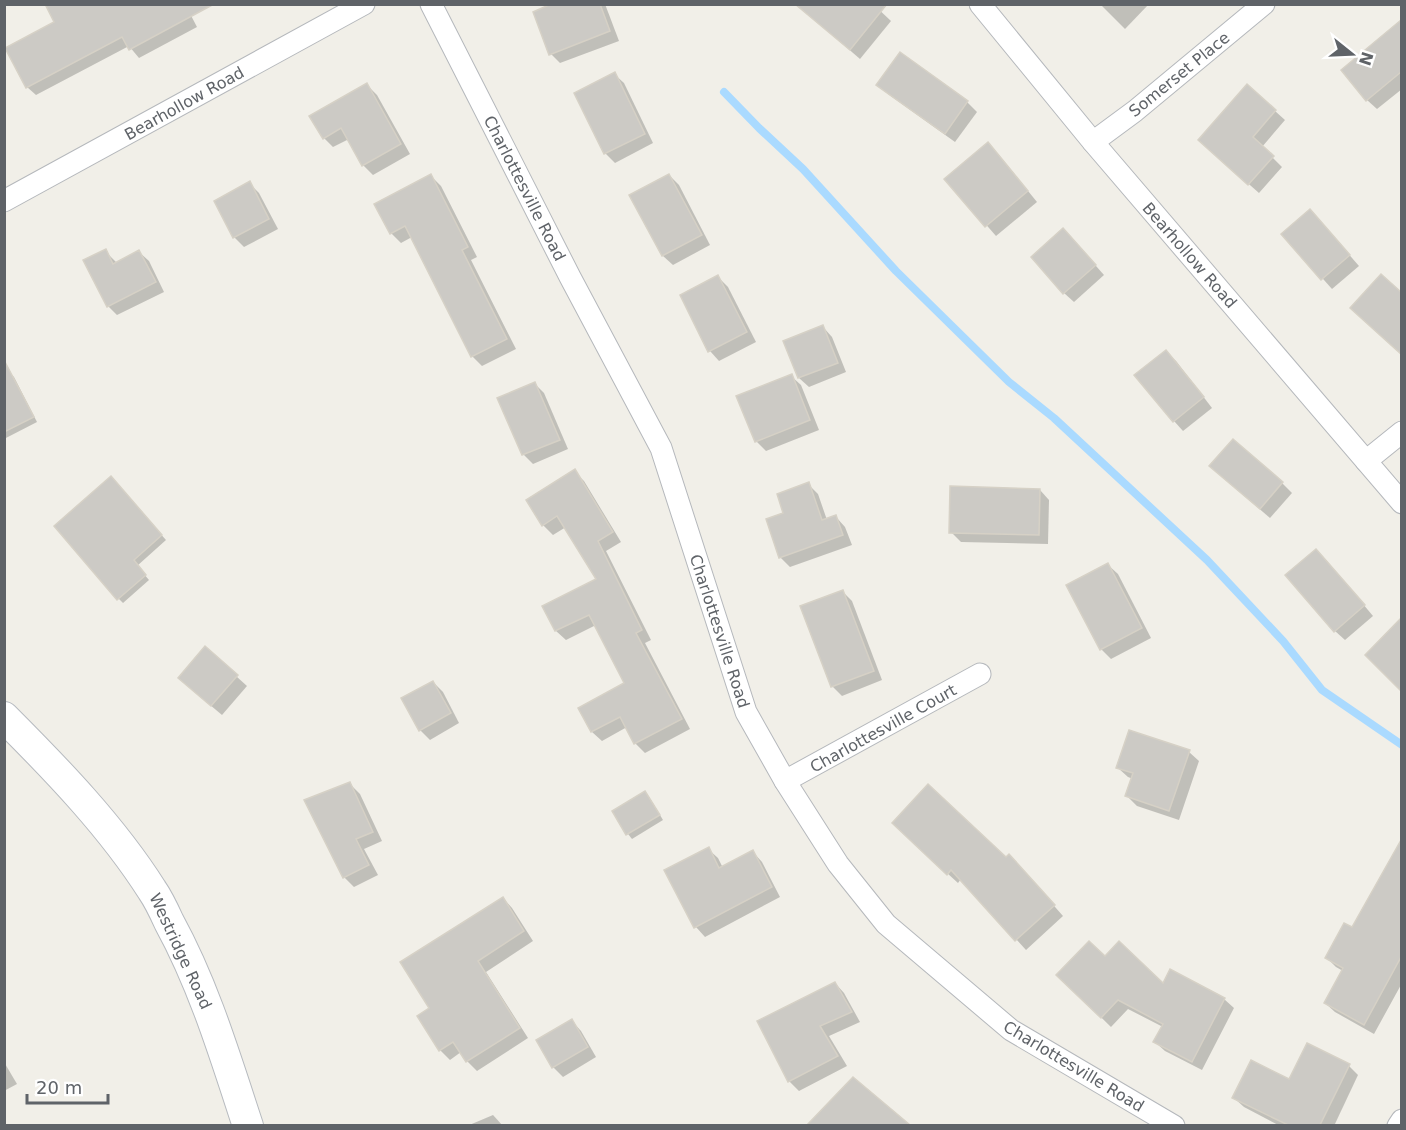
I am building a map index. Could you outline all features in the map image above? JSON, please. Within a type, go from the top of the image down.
[{"type":"main road","name":"Westridge Road","points":[[4,717],[45,758],[123,847],[153,891],[180,942],[208,1006],[248,1125]]},
{"type":"street","name":"Bearhollow Road","points":[[4,201],[364,4]]},
{"type":"street","name":"Charlottesville Road","points":[[431,4],[570,277],[661,448],[746,712],[785,781],[838,864],[886,924],[1011,1030],[1174,1125]]},
{"type":"street","name":"Bearhollow Road","points":[[980,4],[1093,142],[1401,503]]},
{"type":"street","name":"Somerset Place","points":[[1093,142],[1135,111],[1264,4]]},
{"type":"street","points":[[1366,461],[1401,432]]},
{"type":"street","name":"Charlottesville Court","points":[[785,781],[981,674]]},
{"type":"street","points":[[1398,1125],[1401,1119]]},
{"type":"building","points":[[45,4],[214,4],[129,50],[122,37],[26,88],[5,48],[54,22]]},
{"type":"building","points":[[551,4],[600,4],[610,31],[549,55],[533,12]]},
{"type":"building","points":[[795,4],[887,4],[850,50]]},
{"type":"building","points":[[1401,20],[1401,72],[1366,101],[1341,70]]},
{"type":"building","points":[[900,52],[968,101],[945,134],[876,85]]},
{"type":"building","points":[[615,72],[645,134],[604,154],[574,93]]},
{"type":"building","points":[[367,83],[401,144],[362,166],[341,128],[323,139],[309,116]]},
{"type":"building","points":[[1247,84],[1276,110],[1253,137],[1274,156],[1248,185],[1198,140]]},
{"type":"building","points":[[988,142],[1028,191],[985,227],[944,179]]},
{"type":"building","points":[[431,174],[468,247],[462,250],[507,339],[471,357],[405,226],[390,234],[374,204]]},
{"type":"building","points":[[669,174],[702,235],[662,256],[629,195]]},
{"type":"building","points":[[250,181],[269,219],[233,238],[214,201]]},
{"type":"building","points":[[1310,209],[1350,255],[1321,280],[1281,234]]},
{"type":"building","points":[[1063,228],[1096,265],[1063,294],[1031,257]]},
{"type":"building","points":[[106,249],[113,264],[139,250],[156,282],[107,307],[83,260]]},
{"type":"building","points":[[1381,274],[1401,292],[1401,354],[1350,308]]},
{"type":"building","points":[[718,275],[747,332],[708,352],[680,295]]},
{"type":"building","points":[[823,325],[838,363],[798,378],[783,341]]},
{"type":"building","points":[[1166,350],[1204,397],[1173,422],[1134,375]]},
{"type":"building","points":[[4,360],[34,417],[4,432]]},
{"type":"building","points":[[792,374],[810,420],[755,442],[736,396]]},
{"type":"building","points":[[535,382],[560,440],[522,455],[497,398]]},
{"type":"building","points":[[1233,439],[1283,482],[1260,509],[1209,466]]},
{"type":"building","points":[[575,469],[613,532],[598,541],[642,630],[636,633],[682,719],[634,744],[620,717],[591,732],[578,708],[624,683],[589,615],[555,631],[542,606],[596,579],[557,516],[542,526],[526,500]]},
{"type":"building","points":[[111,476],[162,535],[134,560],[146,575],[117,600],[54,526]]},
{"type":"building","points":[[809,482],[822,520],[836,515],[843,535],[779,558],[766,519],[783,513],[777,494]]},
{"type":"building","points":[[950,486],[1040,489],[1039,535],[949,533]]},
{"type":"building","points":[[1316,549],[1365,605],[1334,632],[1285,575]]},
{"type":"building","points":[[1108,563],[1142,628],[1100,650],[1066,585]]},
{"type":"building","points":[[843,590],[874,671],[831,687],[800,606]]},
{"type":"building","points":[[1401,618],[1401,691],[1365,655]]},
{"type":"building","points":[[205,646],[238,675],[211,706],[178,678]]},
{"type":"building","points":[[433,681],[451,713],[419,731],[401,698]]},
{"type":"building","points":[[1129,730],[1190,750],[1169,811],[1125,796],[1133,773],[1116,768]]},
{"type":"building","points":[[350,782],[373,832],[356,839],[369,865],[343,878],[304,800]]},
{"type":"building","points":[[928,784],[1006,857],[1009,854],[1055,905],[1015,941],[951,870],[947,875],[892,823]]},
{"type":"building","points":[[645,791],[660,815],[626,835],[612,811]]},
{"type":"building","points":[[1401,840],[1401,957],[1364,1025],[1324,1003],[1343,968],[1325,958],[1344,923],[1352,927]]},
{"type":"building","points":[[709,847],[719,868],[753,850],[772,887],[694,928],[664,870]]},
{"type":"building","points":[[503,897],[524,931],[478,961],[520,1028],[466,1062],[453,1042],[439,1051],[417,1016],[429,1008],[400,962]]},
{"type":"building","points":[[1089,941],[1105,956],[1119,941],[1163,983],[1170,969],[1225,998],[1192,1062],[1153,1042],[1163,1024],[1118,1000],[1101,1018],[1056,975]]},
{"type":"building","points":[[835,982],[852,1012],[820,1026],[838,1056],[788,1082],[757,1021]]},
{"type":"building","points":[[572,1019],[588,1047],[552,1068],[536,1040]]},
{"type":"building","points":[[1307,1043],[1350,1064],[1320,1125],[1288,1125],[1232,1098],[1251,1060],[1289,1079]]},
{"type":"building","points":[[853,1077],[910,1125],[807,1125]]},
{"type":"waterway","points":[[724,92],[803,169],[896,271],[1009,382],[1054,418],[1207,560],[1283,641],[1322,690],[1402,745]]}]
